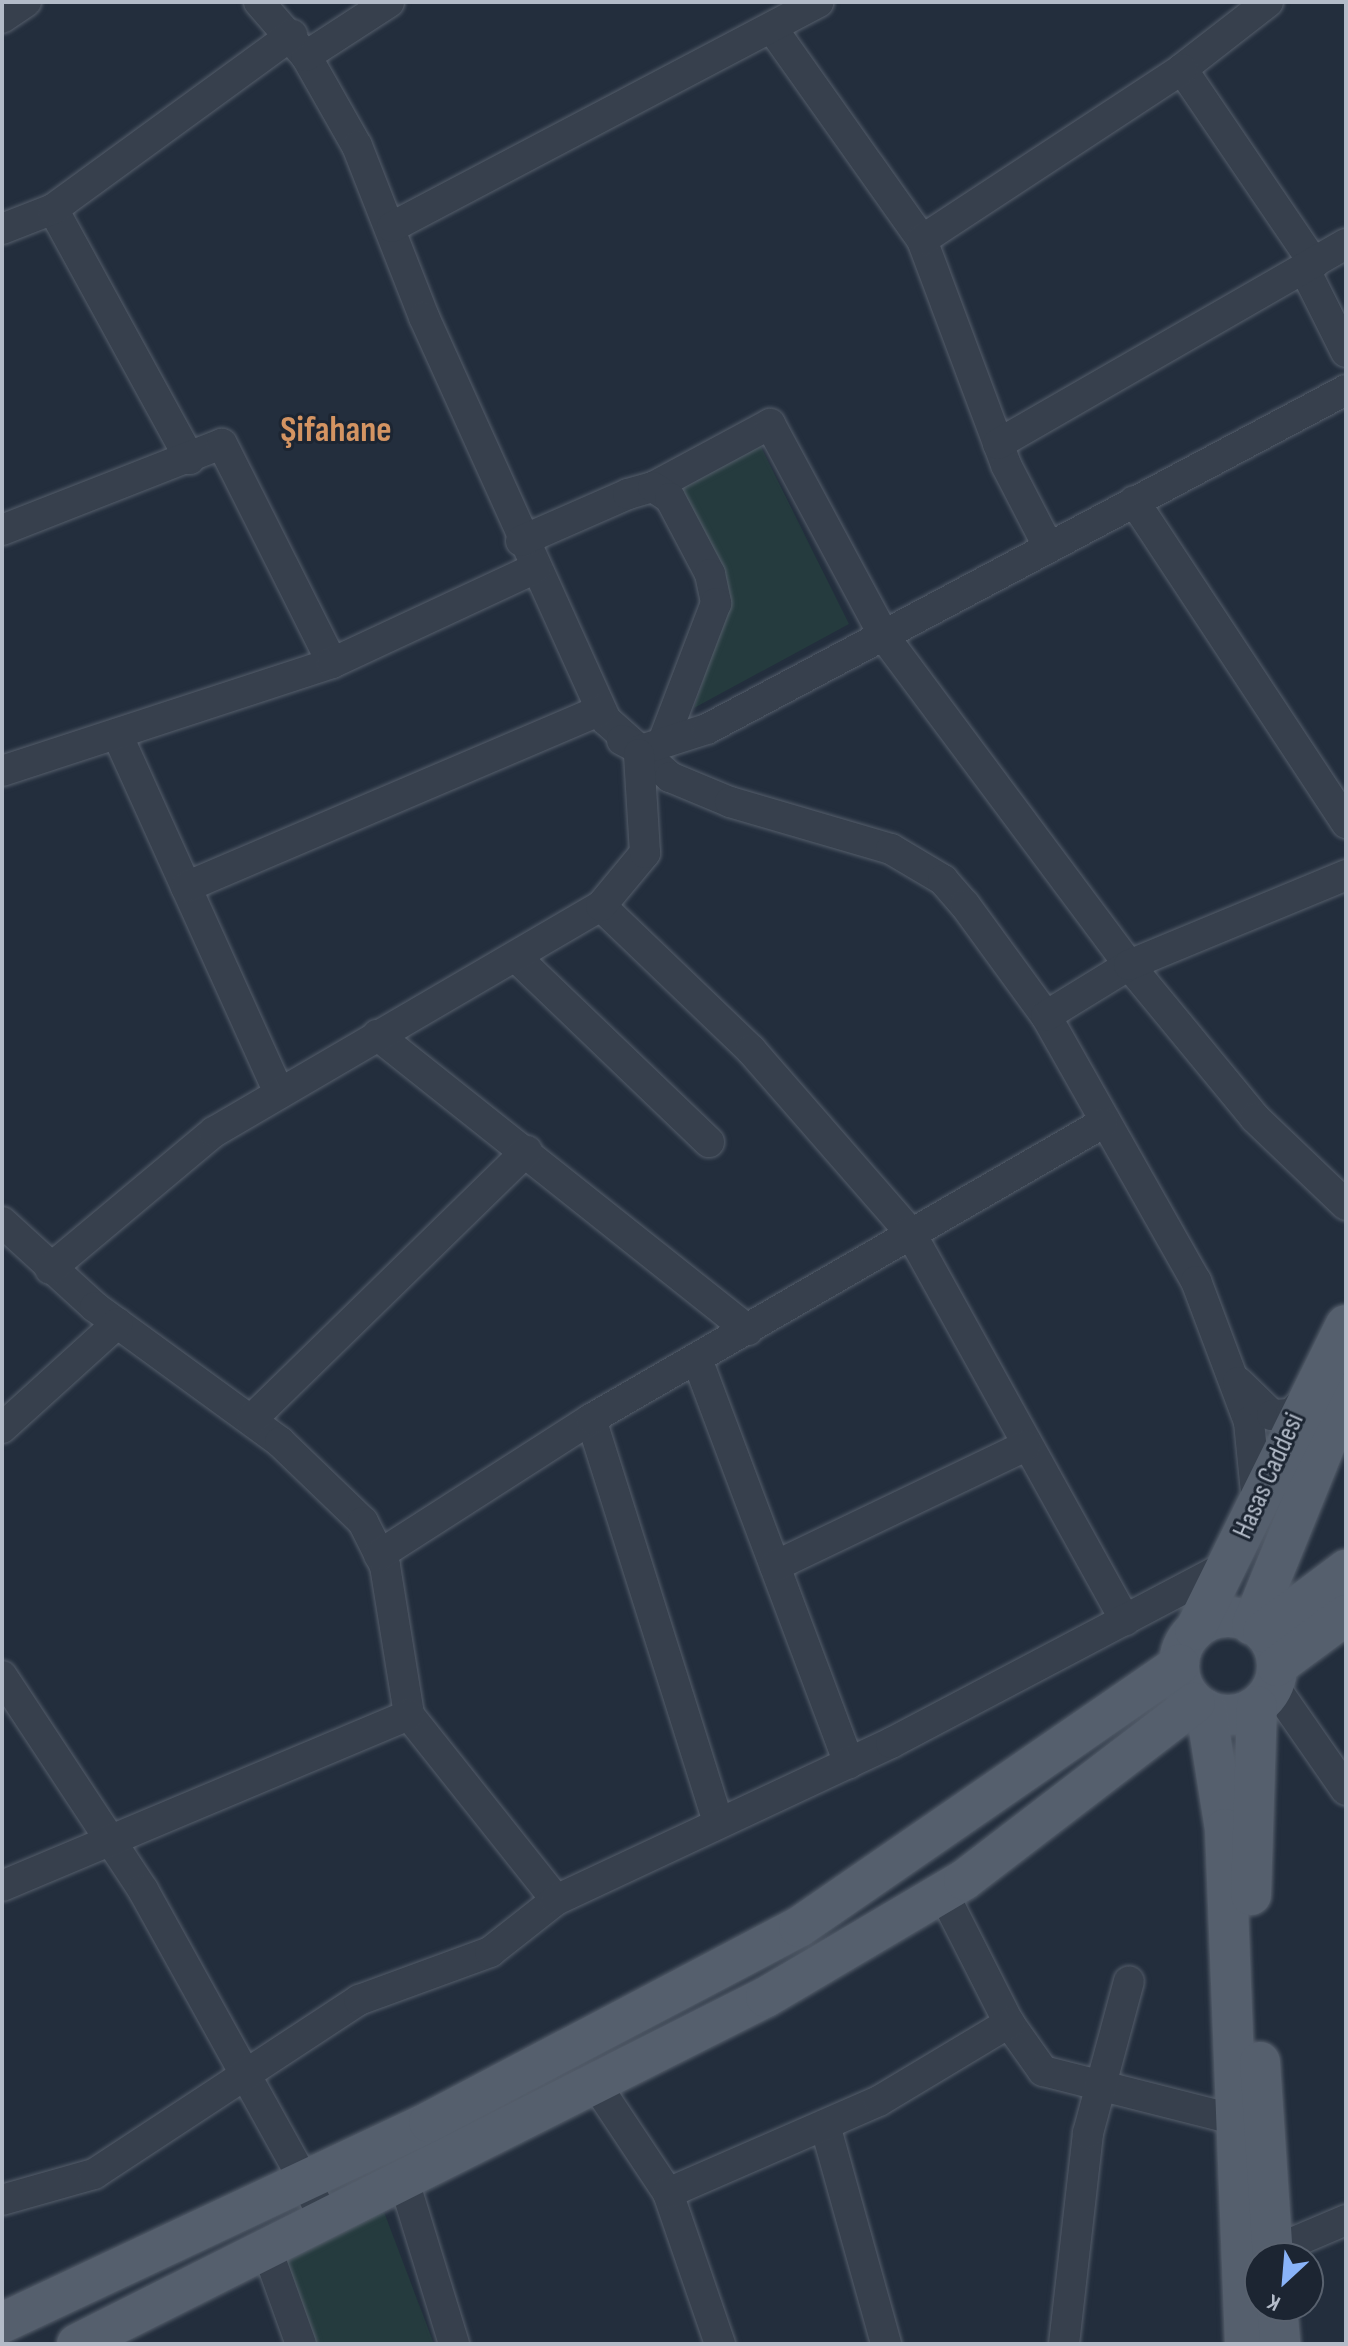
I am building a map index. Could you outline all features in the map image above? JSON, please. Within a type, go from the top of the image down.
[{"type":"main road","name":"Hasas Caddesi","points":[[1187,1647],[1229,1565],[1303,1402],[1346,1325]]},
{"type":"main road","name":"Hasas Caddesi","points":[[1264,1663],[1346,1394]]},
{"type":"main road","points":[[1201,1706],[1231,1715],[1264,1663],[1346,1570]]},
{"type":"main road","points":[[1264,1663],[1346,1615]]},
{"type":"main road","points":[[2,2323],[301,2179],[429,2122],[799,1927],[1187,1647],[1214,1619],[1264,1663]]},
{"type":"main road","points":[[1187,1647],[1225,1829],[1245,2344]]},
{"type":"main road","points":[[1264,1663],[1250,1922],[1272,2242]]},
{"type":"main road","points":[[77,2344],[766,1997],[943,1893],[1201,1706]]},
{"type":"main road","points":[[1278,2322],[1280,2344]]},
{"type":"street","points":[[2,18],[26,2]]},
{"type":"street","points":[[259,2],[299,46],[392,227],[521,541],[601,710],[641,745],[670,777],[730,802],[921,864],[965,905],[1046,1016],[1103,1123],[1196,1281],[1249,1422],[1257,1502]]},
{"type":"street","points":[[2,229],[53,209],[299,46],[389,2]]},
{"type":"street","points":[[392,227],[774,31],[818,2]]},
{"type":"street","points":[[922,240],[1182,69],[1268,2]]},
{"type":"street","points":[[774,31],[922,240],[998,444],[1048,546]]},
{"type":"street","points":[[1182,69],[1309,266],[1346,352]]},
{"type":"street","points":[[53,209],[190,459]]},
{"type":"street","points":[[998,444],[1346,244]]},
{"type":"street","points":[[641,745],[707,729],[886,639],[1048,546],[1346,390]]},
{"type":"street","points":[[521,541],[653,487],[770,424],[886,639],[1129,965],[1255,1118],[1346,1205]]},
{"type":"street","points":[[2,530],[222,444],[332,663]]},
{"type":"street","points":[[50,1269],[146,1182],[279,1093],[517,958],[601,906],[645,853],[641,745],[716,603],[710,574],[670,498],[653,487]]},
{"type":"street","points":[[1134,501],[1346,823]]},
{"type":"street","points":[[2,771],[332,663],[536,568]]},
{"type":"street","points":[[186,887],[601,710]]},
{"type":"street","points":[[117,734],[279,1093]]},
{"type":"street","points":[[1046,1016],[1129,965],[1346,875]]},
{"type":"street","points":[[601,906],[751,1050],[910,1232],[1125,1620]]},
{"type":"street","points":[[517,958],[709,1142]]},
{"type":"street","points":[[377,1035],[527,1151],[748,1330]]},
{"type":"street","points":[[379,1555],[591,1419],[1103,1123]]},
{"type":"street","points":[[252,1419],[527,1151]]},
{"type":"street","points":[[2,1222],[50,1269],[118,1323],[252,1419],[326,1482],[363,1522],[379,1555],[409,1715],[556,1900]]},
{"type":"street","points":[[2,1428],[118,1323]]},
{"type":"street","points":[[697,1359],[849,1763]]},
{"type":"street","points":[[1234,1377],[1272,1415],[1291,1414],[1303,1402]]},
{"type":"street","points":[[591,1419],[718,1821]]},
{"type":"street","points":[[775,1566],[1026,1446]]},
{"type":"street","points":[[2,2200],[94,2174],[359,2000],[490,1952],[556,1900],[718,1821],[849,1763],[1229,1565]]},
{"type":"street","points":[[1264,1663],[1345,1786]]},
{"type":"street","points":[[2,1676],[111,1846],[247,2076],[325,2218]]},
{"type":"street","points":[[2,1886],[111,1846],[409,1715]]},
{"type":"street","points":[[943,1893],[1009,2023],[1043,2071],[1236,2120]]},
{"type":"street","points":[[1064,2344],[1088,2133],[1129,1981]]},
{"type":"street","points":[[668,2193],[825,2125],[1009,2023]]},
{"type":"street","points":[[595,2083],[668,2193],[720,2344]]},
{"type":"street","points":[[825,2125],[886,2344]]},
{"type":"street","points":[[403,2178],[454,2344]]},
{"type":"street","points":[[1299,2242],[1346,2220]]},
{"type":"street","points":[[266,2247],[301,2344]]},
{"type":"green space","points":[[759,443],[849,624],[694,708],[729,599],[681,487]]},
{"type":"green space","points":[[384,2212],[434,2344],[313,2344],[278,2251]]},
{"type":"district","name":"Şifahane","points":[[336,431]]}]
